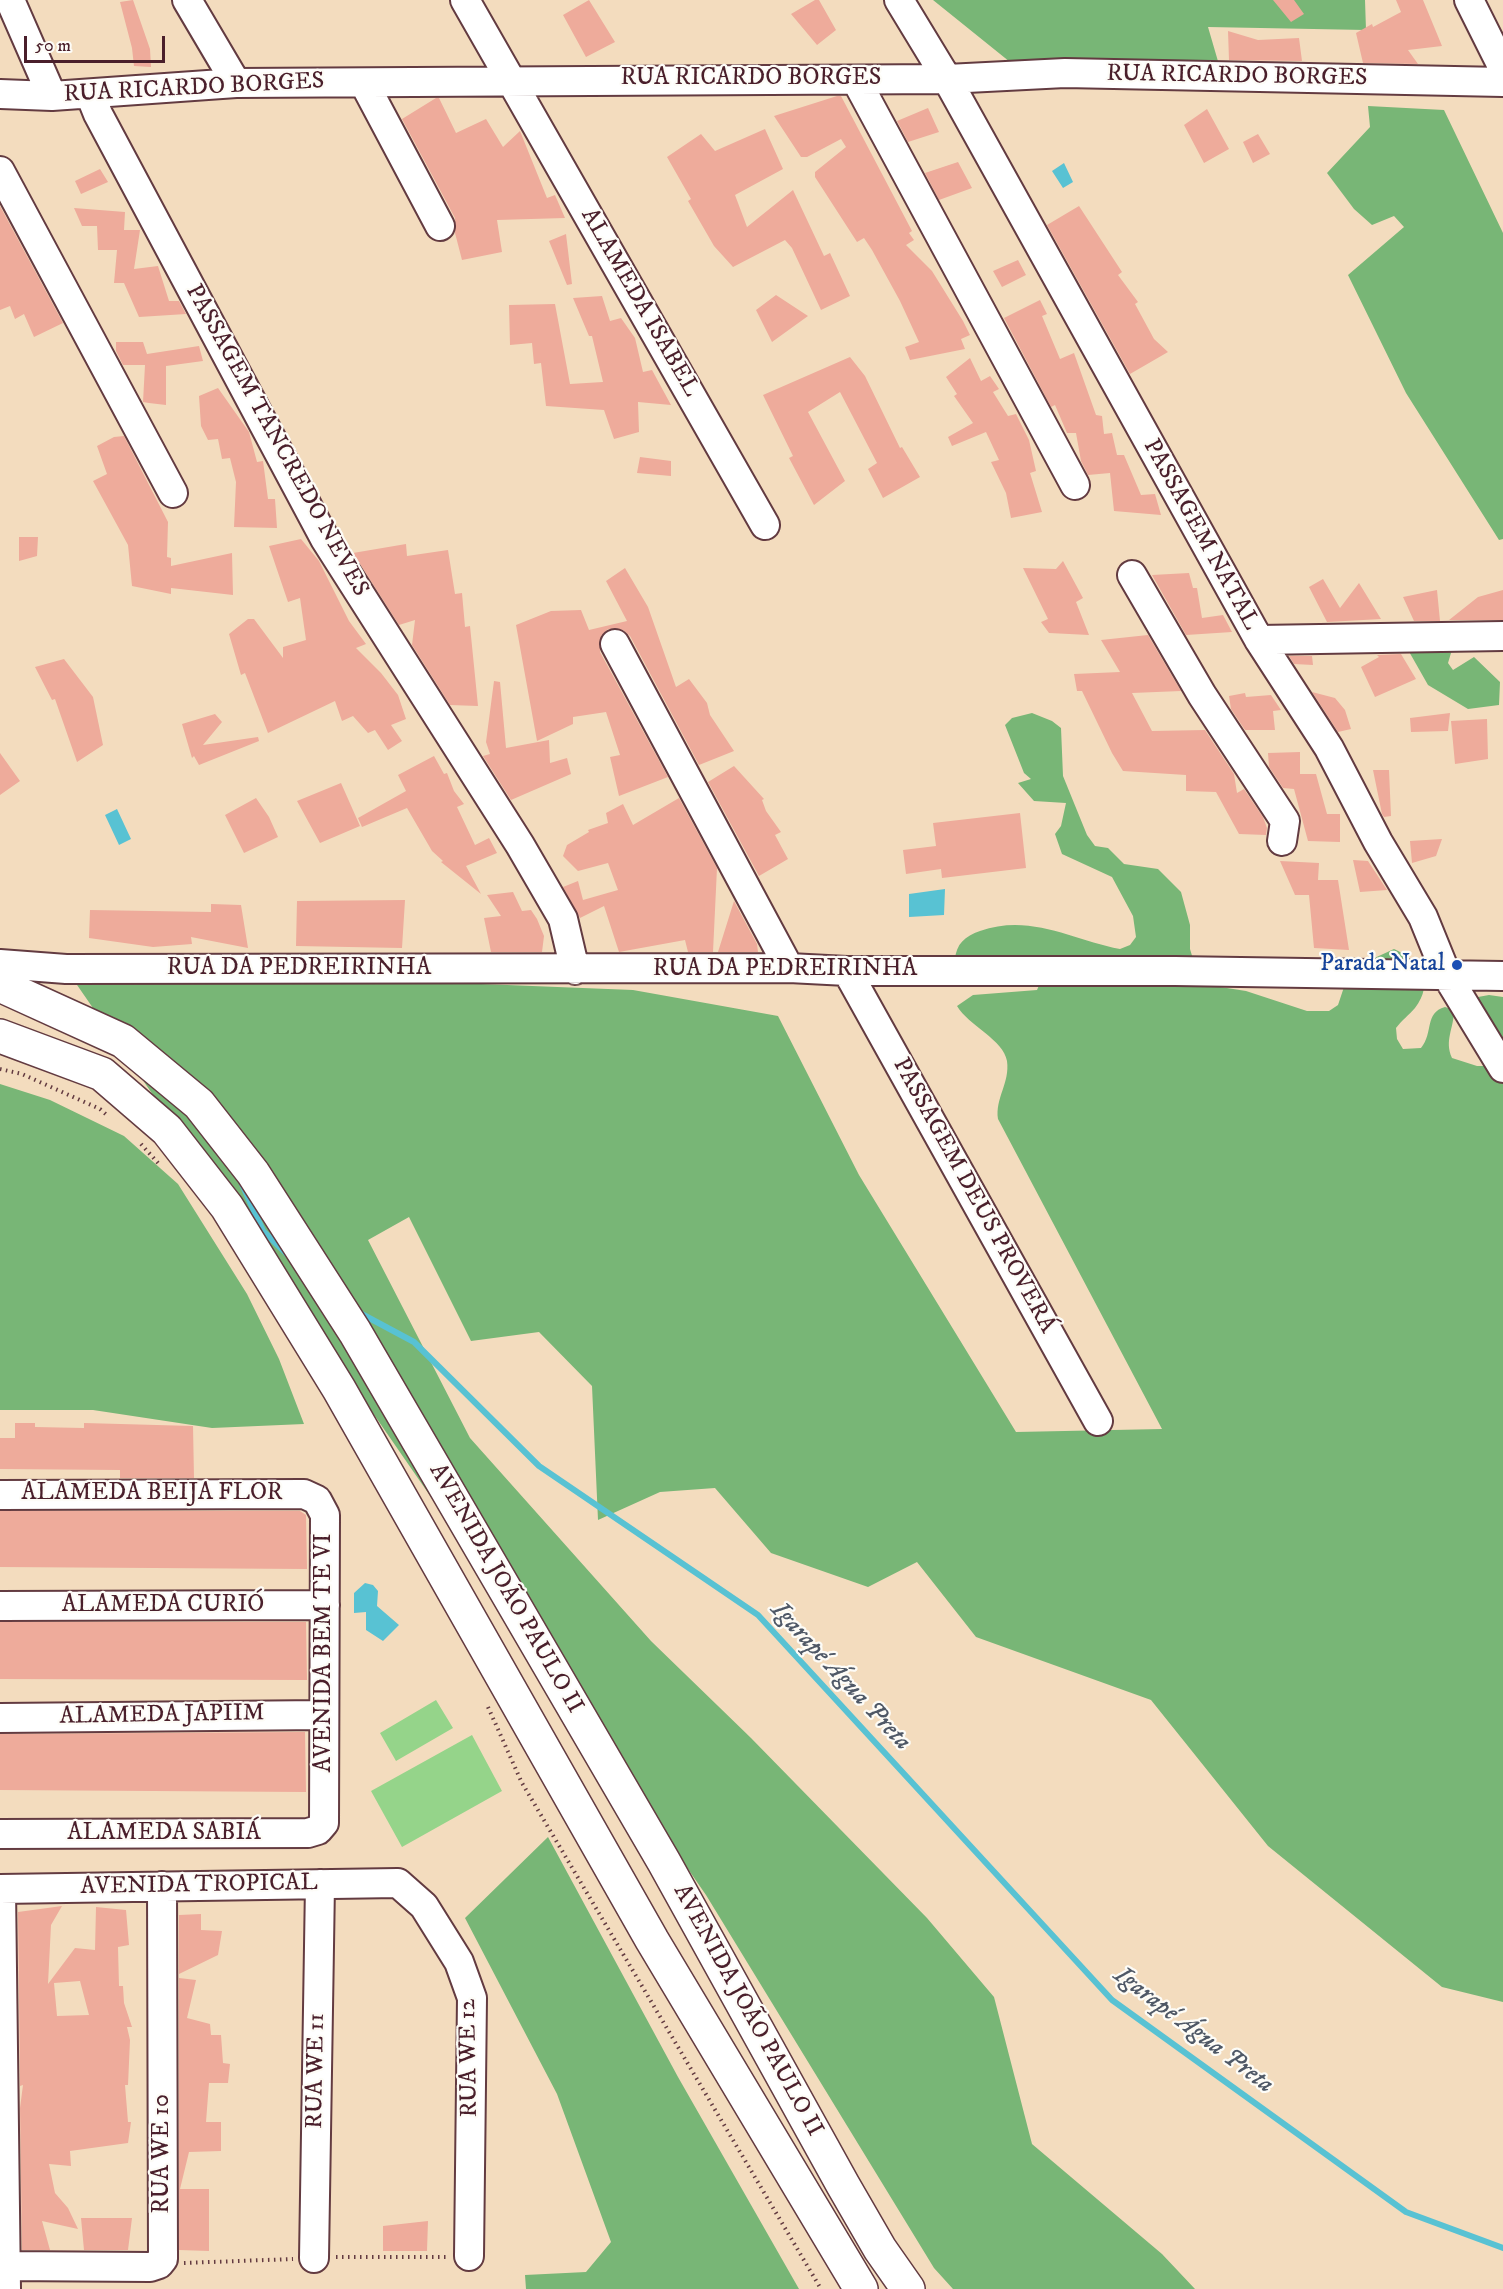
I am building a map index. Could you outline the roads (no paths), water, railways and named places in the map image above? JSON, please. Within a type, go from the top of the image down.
[{"type":"main road","name":"AVENIDA JOÃO PAULO II","points":[[0,985],[21,992],[123,1041],[199,1104],[253,1173],[355,1332],[496,1572],[664,1862],[843,2185],[880,2249],[908,2289]]},
{"type":"main road","name":"AVENIDA JOÃO PAULO II","points":[[0,1036],[102,1074],[167,1130],[226,1207],[339,1389],[652,1940],[861,2289]]},
{"type":"street","points":[[10,0],[52,96]]},
{"type":"street","points":[[187,0],[236,82]]},
{"type":"street","name":"ALAMEDA ISABEL","points":[[465,0],[765,525]]},
{"type":"street","name":"PASSAGEM NATAL","points":[[899,0],[947,79],[1259,640],[1329,748],[1378,842],[1423,917],[1447,976],[1503,1068]]},
{"type":"street","points":[[1469,0],[1503,68]]},
{"type":"street","name":"RUA RICARDO BORGES","points":[[0,94],[52,96],[236,82],[513,82],[543,79],[856,80],[1065,74],[1503,82]]},
{"type":"street","points":[[856,80],[1075,485]]},
{"type":"street","points":[[364,83],[440,226]]},
{"type":"street","name":"PASSAGEM TANCREDO NEVES","points":[[90,94],[98,114],[325,539],[520,845],[563,919],[575,970]]},
{"type":"street","points":[[0,171],[173,493]]},
{"type":"street","points":[[1132,575],[1202,695],[1285,821],[1282,841]]},
{"type":"street","points":[[1259,640],[1503,636]]},
{"type":"street","points":[[615,644],[789,968]]},
{"type":"street","name":"RUA DA PEDREIRINHA","points":[[0,964],[66,969],[789,968],[847,971],[1175,971],[1503,975]]},
{"type":"street","name":"PASSAGEM DEUS PROVERÁ","points":[[847,971],[1098,1421]]},
{"type":"street","name":"ALAMEDA BEIJA FLOR","points":[[0,1495],[304,1494]]},
{"type":"street","name":"AVENIDA BEM TE VI","points":[[304,1494],[317,1500],[325,1515],[324,1823]]},
{"type":"street","name":"ALAMEDA CURIÓ","points":[[0,1606],[325,1605]]},
{"type":"street","name":"ALAMEDA JAPIIM","points":[[0,1718],[323,1715]]},
{"type":"street","name":"ALAMEDA SABIÁ","points":[[0,1834],[308,1833],[318,1830],[324,1823]]},
{"type":"street","name":"AVENIDA TROPICAL","points":[[0,1889],[398,1883]]},
{"type":"street","name":"RUA WE 12","points":[[398,1883],[424,1906],[459,1962],[472,1998],[469,2256]]},
{"type":"street","name":"RUA WE 11","points":[[314,2258],[320,1884]]},
{"type":"street","name":"RUA WE 10","points":[[5,2278],[150,2267],[159,2264],[163,2259],[162,1886]]},
{"type":"street","points":[[0,1889],[5,2278]]},
{"type":"water","points":[[1064,163],[1073,182],[1063,188],[1052,171]]},
{"type":"water","points":[[117,809],[131,839],[119,845],[105,815]]},
{"type":"water","points":[[945,889],[944,915],[909,917],[909,894]]},
{"type":"water","points":[[365,1583],[373,1585],[378,1591],[377,1606],[399,1625],[383,1641],[366,1630],[366,1612],[354,1613],[354,1593]]},
{"type":"waterway","name":"Igarapé Água Preta","points":[[242,1184],[263,1231],[288,1255]]},
{"type":"waterway","name":"Igarapé Água Preta","points":[[358,1312],[414,1342],[539,1466],[758,1615],[1112,2000],[1406,2212],[1503,2248]]},
{"type":"place","name":"Parada Natal","points":[[1457,965]]}]
